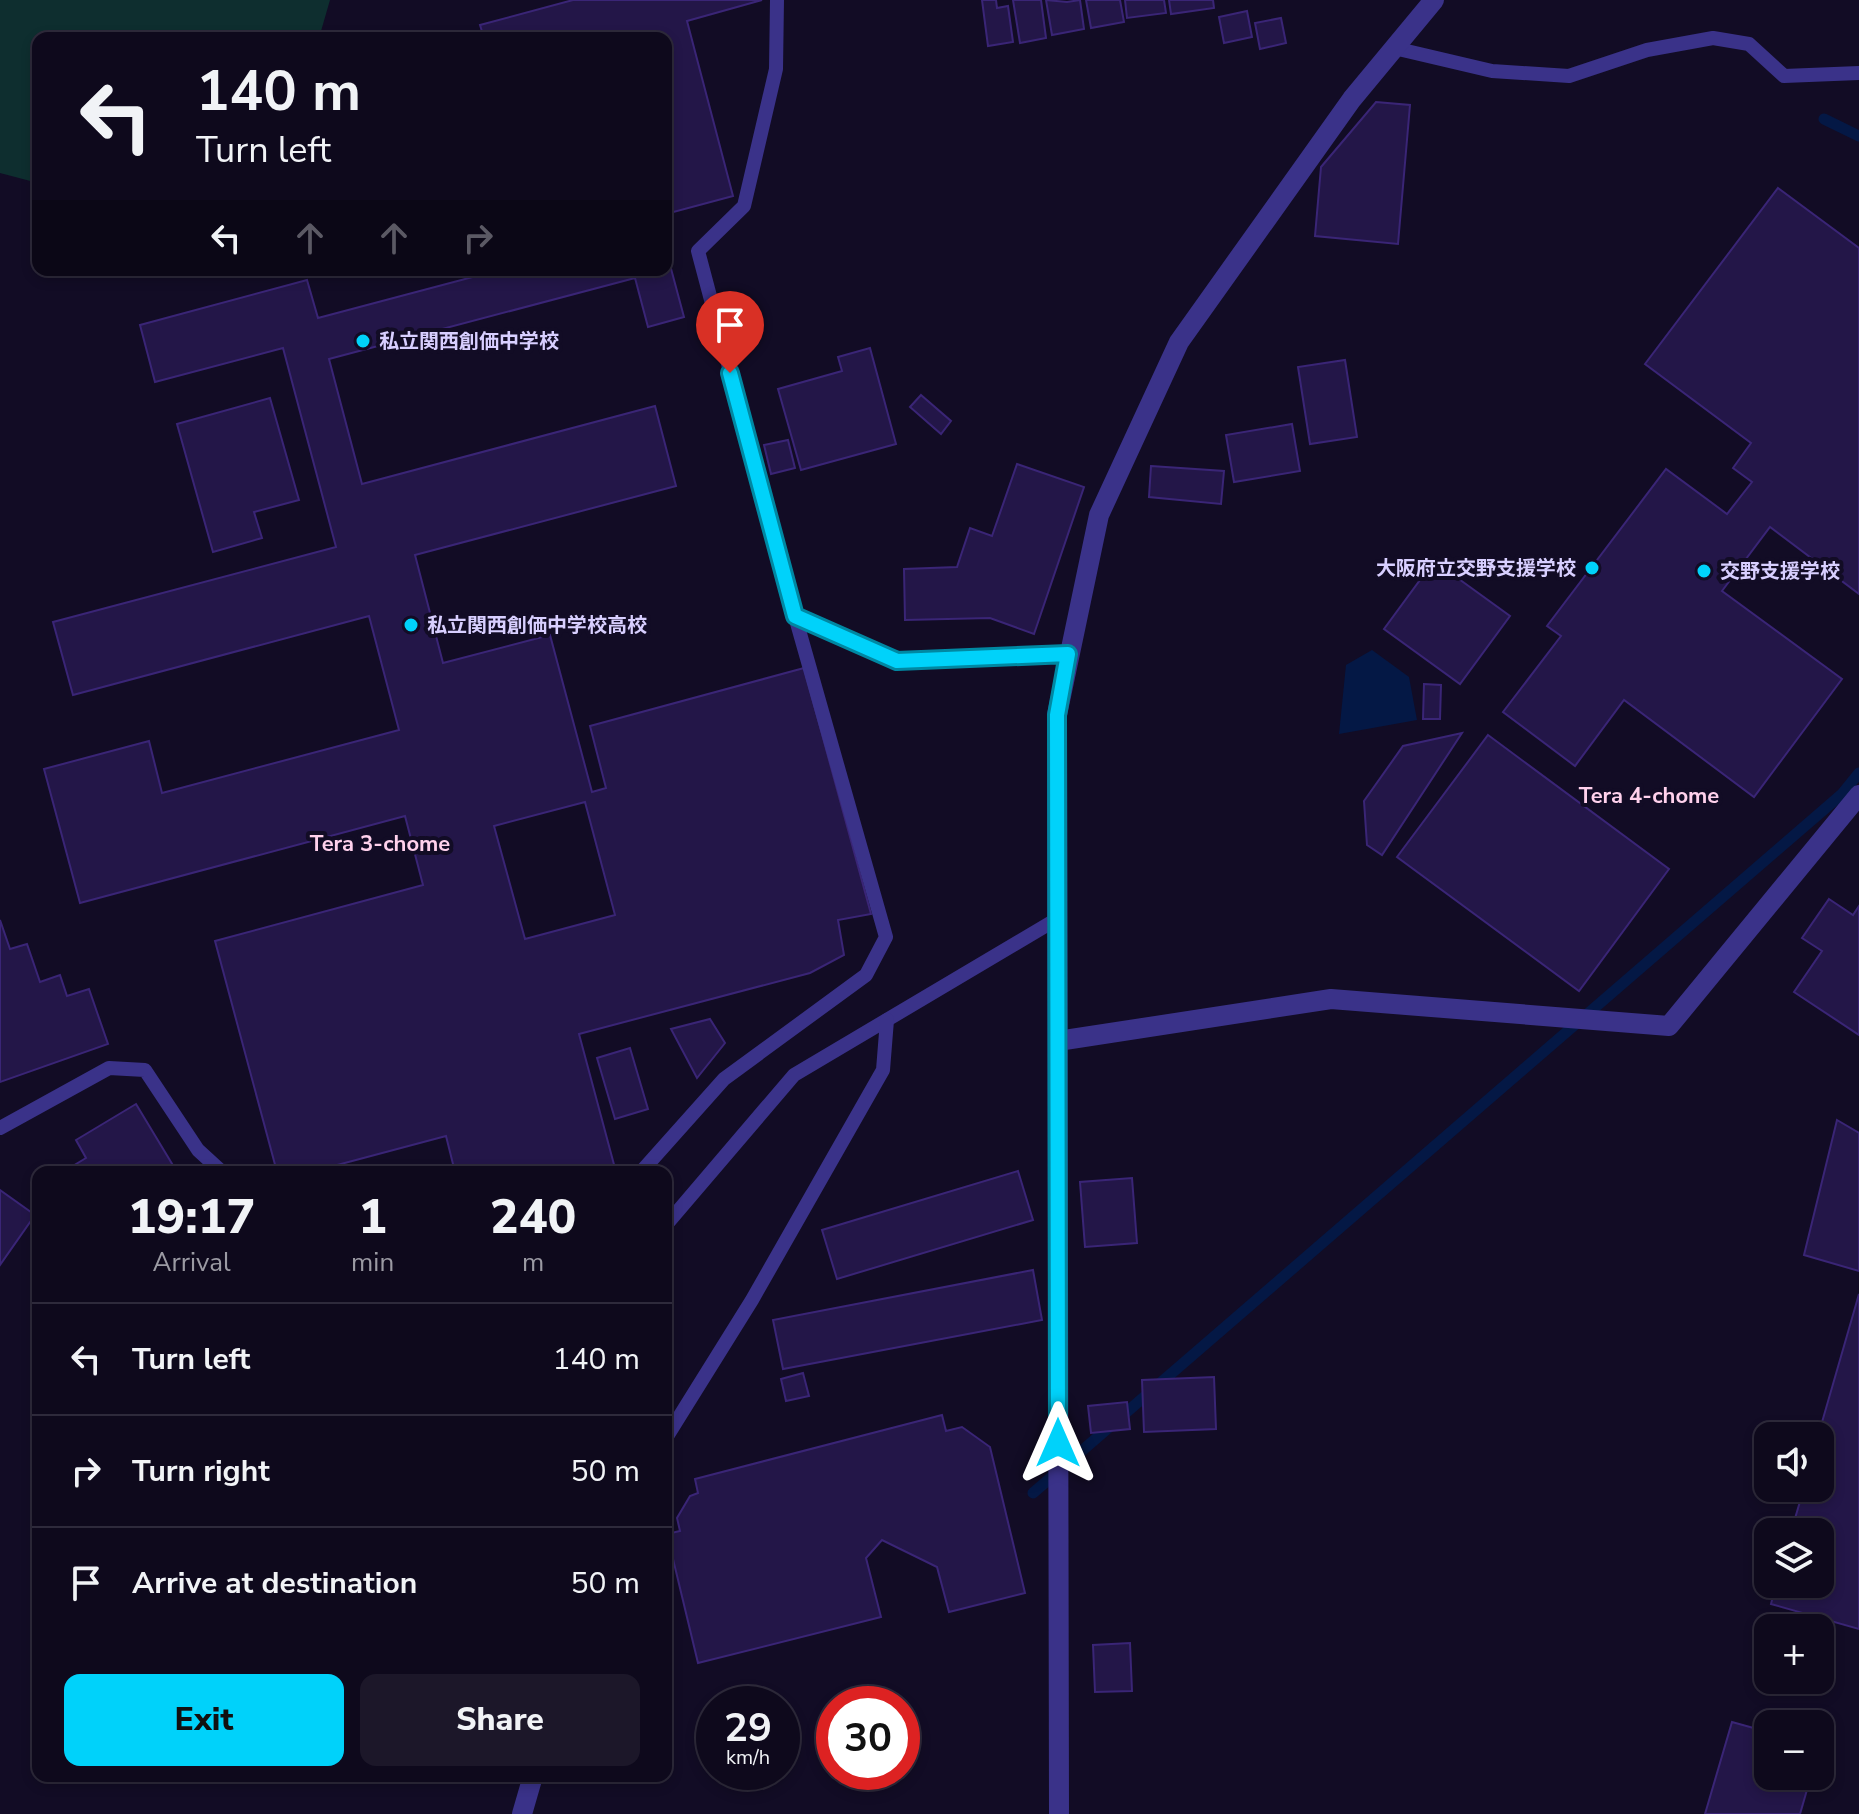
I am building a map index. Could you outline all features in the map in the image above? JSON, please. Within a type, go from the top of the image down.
[{"type":"street","points":[[1059,1814],[1057,715],[1068,654],[1099,515],[1179,342],[1352,99],[1434,0]]},
{"type":"street","points":[[1058,1041],[1331,999],[1669,1026],[1859,795]]},
{"type":"street","points":[[522,1814],[531,1782]]},
{"type":"lane","points":[[646,1166],[724,1079],[866,975],[886,937],[795,616],[698,251],[744,206],[776,69],[777,0]]},
{"type":"lane","points":[[1394,48],[1492,71],[1569,76],[1647,50],[1713,38],[1749,44],[1784,76],[1859,73]]},
{"type":"lane","points":[[795,616],[897,661],[1068,654]]},
{"type":"lane","points":[[672,1218],[794,1075],[1057,919]]},
{"type":"lane","points":[[672,1428],[752,1300],[883,1070],[887,1020]]},
{"type":"lane","points":[[0,1128],[109,1068],[145,1070],[198,1150],[215,1166]]},
{"type":"green space","points":[[0,0],[330,0],[321,32],[32,32],[32,181],[0,173]]},
{"type":"water","points":[[1372,650],[1409,677],[1417,720],[1339,734],[1346,665]]},
{"type":"building","points":[[573,0],[762,0],[687,21],[733,196],[672,212],[672,32],[482,32],[480,25]]},
{"type":"building","points":[[982,0],[996,0],[997,8],[1008,6],[1013,42],[988,46]]},
{"type":"building","points":[[1013,0],[1041,0],[1046,38],[1020,43]]},
{"type":"building","points":[[1046,0],[1080,0],[1084,29],[1052,35]]},
{"type":"building","points":[[1086,0],[1120,0],[1124,22],[1091,28]]},
{"type":"building","points":[[1125,0],[1164,0],[1166,13],[1127,18]]},
{"type":"building","points":[[1169,0],[1213,0],[1214,8],[1171,14]]},
{"type":"building","points":[[1247,11],[1252,37],[1224,43],[1219,17]]},
{"type":"building","points":[[1281,18],[1286,43],[1260,49],[1255,23]]},
{"type":"building","points":[[1376,102],[1410,105],[1398,244],[1315,236],[1321,167]]},
{"type":"building","points":[[1778,188],[1859,248],[1859,594],[1770,527],[1722,591],[1842,679],[1754,797],[1624,700],[1575,766],[1503,712],[1561,636],[1547,626],[1666,469],[1727,514],[1752,482],[1733,468],[1751,443],[1645,364]]},
{"type":"building","points":[[672,272],[684,317],[648,327],[635,278],[329,359],[362,484],[655,406],[676,486],[415,555],[443,663],[550,635],[592,792],[606,788],[590,726],[804,668],[871,914],[838,920],[844,955],[810,973],[579,1034],[614,1166],[454,1166],[446,1136],[334,1166],[275,1166],[215,941],[423,885],[405,816],[80,903],[44,769],[149,741],[162,793],[399,730],[369,616],[73,695],[53,622],[336,547],[283,348],[155,382],[140,325],[307,280],[318,318],[476,276],[672,276]],"holes":[[[585,802],[615,915],[525,939],[494,826]]]},
{"type":"building","points":[[870,348],[896,444],[801,470],[778,389],[842,371],[838,357]]},
{"type":"building","points":[[1345,360],[1357,437],[1310,444],[1298,367]]},
{"type":"building","points":[[921,395],[951,421],[941,434],[910,407]]},
{"type":"building","points":[[270,398],[299,500],[254,512],[262,538],[213,552],[177,424]]},
{"type":"building","points":[[1292,424],[1300,471],[1234,482],[1226,435]]},
{"type":"building","points":[[788,440],[795,468],[771,474],[764,445]]},
{"type":"building","points":[[1017,464],[1084,487],[1034,634],[990,618],[905,620],[904,569],[957,567],[970,528],[992,536]]},
{"type":"building","points":[[1151,466],[1224,471],[1221,504],[1149,497]]},
{"type":"building","points":[[1434,561],[1510,616],[1460,684],[1384,629]]},
{"type":"building","points":[[1424,684],[1441,685],[1440,719],[1423,719]]},
{"type":"building","points":[[1462,733],[1382,855],[1367,845],[1364,801],[1403,746]]},
{"type":"building","points":[[1488,735],[1669,869],[1579,991],[1397,857]]},
{"type":"building","points":[[1829,899],[1853,915],[1859,906],[1859,1035],[1794,992],[1822,951],[1802,938]]},
{"type":"building","points":[[0,920],[10,949],[27,944],[40,982],[60,975],[67,996],[89,989],[108,1044],[0,1082]]},
{"type":"building","points":[[710,1019],[725,1043],[697,1078],[671,1029]]},
{"type":"building","points":[[630,1048],[648,1109],[615,1119],[597,1058]]},
{"type":"building","points":[[136,1104],[173,1166],[73,1166],[86,1158],[76,1140]]},
{"type":"building","points":[[1837,1120],[1859,1133],[1859,1271],[1804,1255]]},
{"type":"building","points":[[1018,1171],[1033,1220],[837,1279],[822,1230]]},
{"type":"building","points":[[1132,1178],[1137,1243],[1085,1247],[1080,1182]]},
{"type":"building","points":[[0,1190],[32,1213],[32,1219],[0,1265]]},
{"type":"building","points":[[1033,1270],[1042,1320],[783,1369],[773,1320]]},
{"type":"building","points":[[1859,1294],[1859,1629],[1834,1622],[1834,1614],[1806,1614],[1771,1604],[1772,1598],[1834,1598],[1834,1518],[1795,1518],[1800,1502],[1834,1502],[1834,1422],[1822,1422]]},
{"type":"building","points":[[803,1373],[809,1396],[786,1401],[781,1379]]},
{"type":"building","points":[[1214,1377],[1216,1429],[1144,1432],[1142,1380]]},
{"type":"building","points":[[1127,1402],[1130,1429],[1091,1433],[1088,1406]]},
{"type":"building","points":[[942,1415],[946,1431],[962,1427],[990,1447],[1025,1593],[949,1612],[937,1567],[882,1540],[866,1558],[881,1617],[698,1663],[672,1555],[672,1533],[680,1531],[677,1518],[690,1496],[698,1493],[695,1479]]},
{"type":"building","points":[[1130,1643],[1132,1691],[1095,1692],[1093,1645]]},
{"type":"building","points":[[1732,1722],[1754,1728],[1754,1790],[1807,1790],[1800,1814],[1705,1814]]},
{"type":"waterway","points":[[1824,119],[1859,136]]},
{"type":"waterway","points":[[1033,1493],[1842,794],[1859,773]]},
{"type":"place","name":"私立関西創価中学校","points":[[363,341]]},
{"type":"place","name":"大阪府立交野支援学校","points":[[1592,568]]},
{"type":"place","name":"交野支援学校","points":[[1704,571]]},
{"type":"place","name":"私立関西創価中学校高校","points":[[411,625]]},
{"type":"district","name":"Tera 4-chome","points":[[1649,795]]},
{"type":"district","name":"Tera 3-chome","points":[[380,843]]},
{"type":"route","points":[[730,373],[795,616],[897,661],[1068,654],[1057,715],[1058,1443]]}]
